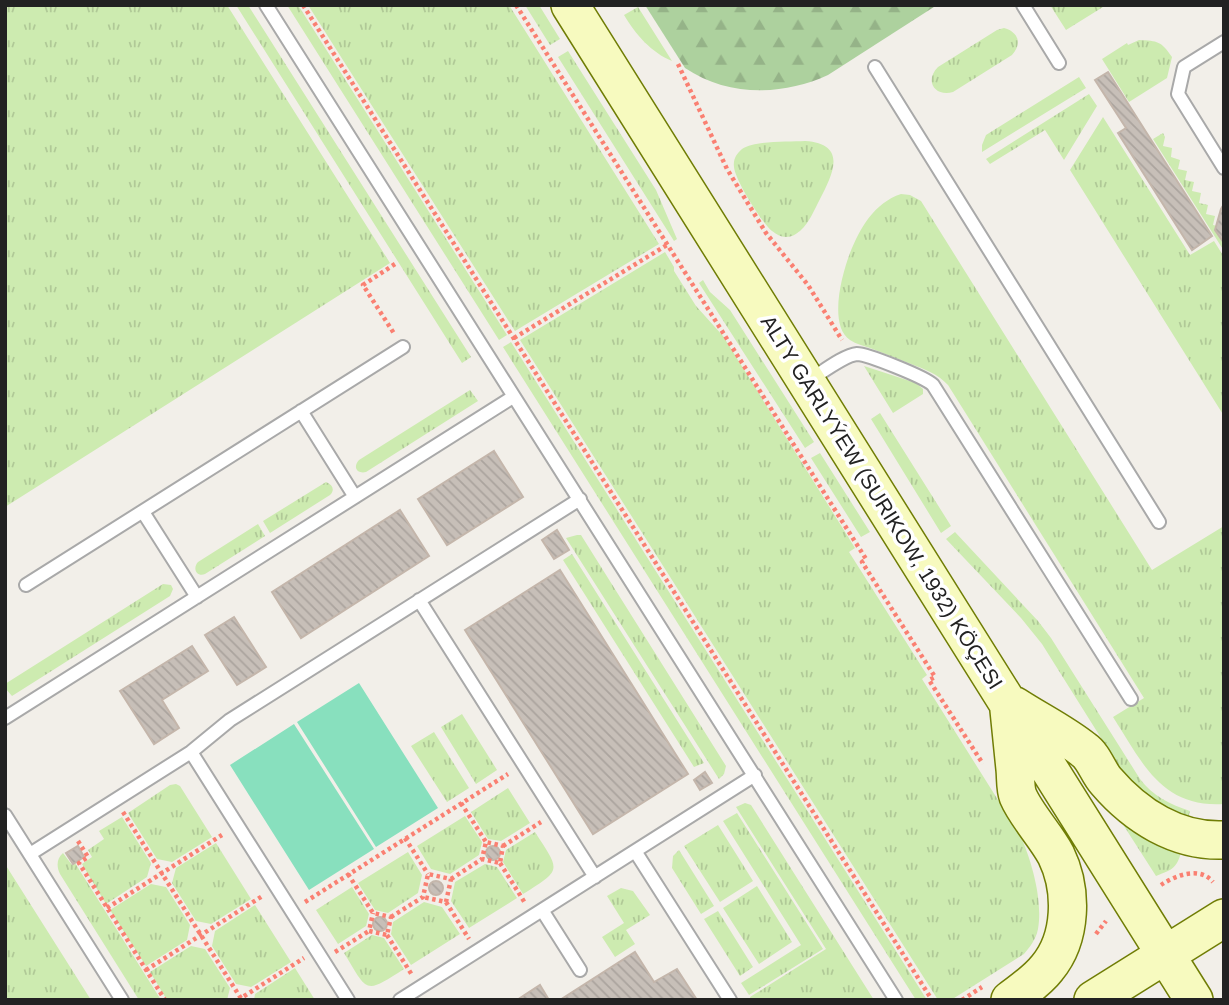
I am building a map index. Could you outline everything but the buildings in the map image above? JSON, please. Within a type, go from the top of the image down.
[{"type":"street","name":"ALTY GARLYÝEW (SURIKOW, 1932) KÖÇESI","points":[[570,5],[1194,1000]]},
{"type":"street","points":[[1008,702],[1087,751],[1103,778],[1119,796],[1152,822],[1183,835],[1224,840]]},
{"type":"street","points":[[997,993],[1038,978],[1047,968],[1055,957],[1064,931],[1067,910],[1065,881],[1056,855],[1018,795],[1008,702]]},
{"type":"street","points":[[1093,1000],[1224,918]]},
{"type":"lane","points":[[266,5],[896,1000]]},
{"type":"lane","points":[[1023,5],[1059,63]]},
{"type":"lane","points":[[1224,42],[1184,67],[1178,94],[1224,168]]},
{"type":"lane","points":[[875,67],[1159,522]]},
{"type":"lane","points":[[26,585],[403,347]]},
{"type":"lane","points":[[807,382],[858,354],[928,380],[939,391],[1132,699]]},
{"type":"lane","points":[[5,718],[513,397]]},
{"type":"lane","points":[[301,411],[355,496]]},
{"type":"lane","points":[[30,854],[191,752],[230,720],[580,499]]},
{"type":"lane","points":[[143,512],[197,597]]},
{"type":"lane","points":[[419,600],[595,877]]},
{"type":"lane","points":[[191,752],[348,1000]]},
{"type":"lane","points":[[400,1000],[755,775]]},
{"type":"lane","points":[[5,815],[122,1000]]},
{"type":"lane","points":[[635,851],[730,1000]]},
{"type":"lane","points":[[542,910],[580,970]]},
{"type":"path","points":[[303,5],[932,1000]]},
{"type":"path","points":[[516,5],[866,559],[862,562],[935,677],[929,680],[988,774]]},
{"type":"path","points":[[678,64],[727,169],[766,233],[808,285],[851,356]]},
{"type":"path","points":[[514,338],[667,245]]},
{"type":"path","points":[[395,264],[363,285],[403,347]]},
{"type":"path","points":[[291,910],[523,764]]},
{"type":"path","points":[[461,803],[486,842],[503,846],[533,827]]},
{"type":"path","points":[[125,815],[240,999],[293,965]]},
{"type":"path","points":[[405,838],[428,874],[423,897]]},
{"type":"path","points":[[107,908],[214,840]]},
{"type":"path","points":[[464,931],[446,902],[451,879],[482,859],[486,842]]},
{"type":"path","points":[[79,843],[88,857],[79,863],[165,1000]]},
{"type":"path","points":[[503,846],[500,863],[520,896]]},
{"type":"path","points":[[482,859],[500,863]]},
{"type":"path","points":[[1161,885],[1182,875],[1197,873],[1213,882]]},
{"type":"path","points":[[348,874],[373,913],[391,917],[423,897],[446,902]]},
{"type":"path","points":[[428,874],[451,879]]},
{"type":"path","points":[[146,970],[253,902]]},
{"type":"path","points":[[369,931],[373,913]]},
{"type":"path","points":[[391,917],[387,935],[408,968]]},
{"type":"path","points":[[341,948],[369,931],[387,935]]},
{"type":"path","points":[[962,1000],[997,993]]},
{"type":"green space","points":[[5,5],[227,5],[390,263],[5,507]]},
{"type":"green space","points":[[236,5],[248,5],[471,357],[462,363]]},
{"type":"green space","points":[[287,5],[298,5],[507,335],[499,340]]},
{"type":"green space","points":[[308,5],[509,5],[659,244],[515,331]]},
{"type":"green space","points":[[525,5],[539,5],[560,39],[550,45]]},
{"type":"green space","points":[[645,5],[937,5],[828,75],[792,87],[755,90],[719,84],[685,68]]},
{"type":"green space","points":[[1050,5],[1101,5],[1103,7],[1066,30]]},
{"type":"green space","points":[[638,7],[672,61],[651,48],[628,22],[624,15]]},
{"type":"green space","points":[[1004,28],[1016,35],[1018,43],[1012,55],[953,92],[941,92],[934,87],[932,78],[938,67]]},
{"type":"green space","points":[[1139,40],[1158,43],[1172,57],[1167,78],[1129,102],[1102,59],[1127,43],[1128,45]]},
{"type":"green space","points":[[568,51],[656,190],[677,239],[674,241],[558,57]]},
{"type":"green space","points":[[1079,77],[1086,88],[982,152],[986,135]]},
{"type":"green space","points":[[1089,94],[1097,106],[1064,160],[1045,130],[990,164],[986,159]]},
{"type":"green space","points":[[1103,117],[1190,255],[1214,241],[1224,257],[1224,416],[1070,170]]},
{"type":"green space","points":[[1163,133],[1163,146],[1172,148],[1171,157],[1180,160],[1178,169],[1187,171],[1185,180],[1194,182],[1192,191],[1201,193],[1199,203],[1208,205],[1206,214],[1215,216],[1213,225],[1222,227],[1224,251],[1153,139]]},
{"type":"green space","points":[[805,141],[819,143],[827,148],[834,162],[812,216],[794,235],[782,236],[768,226],[750,201],[736,173],[735,160],[742,149],[748,146]]},
{"type":"green space","points":[[901,194],[921,201],[1152,570],[1224,526],[1224,804],[1202,803],[1169,790],[1156,779],[1134,750],[1113,717],[1144,698],[948,385],[926,370],[855,343],[843,333],[838,311],[839,299],[850,253],[869,218],[891,198]]},
{"type":"green space","points":[[665,252],[696,306],[723,336],[855,548],[849,552],[927,675],[922,679],[1024,845],[1039,906],[1038,929],[1034,939],[1024,954],[951,1000],[938,1000],[520,340]]},
{"type":"green space","points":[[703,280],[710,292],[730,310],[814,442],[805,448],[699,283]]},
{"type":"green space","points":[[511,342],[927,1000],[916,1000],[503,347]]},
{"type":"green space","points":[[864,366],[916,383],[923,389],[923,394],[893,413]]},
{"type":"green space","points":[[470,390],[478,401],[366,472],[357,470],[359,460]]},
{"type":"green space","points":[[880,413],[951,526],[941,533],[871,419]]},
{"type":"green space","points":[[820,453],[870,532],[861,537],[811,458]]},
{"type":"green space","points":[[326,482],[332,488],[330,495],[270,533],[263,521]]},
{"type":"green space","points":[[258,524],[265,536],[205,574],[196,572],[198,562]]},
{"type":"green space","points":[[955,532],[1051,638],[1140,779],[1162,799],[1190,811],[1187,822],[1160,811],[1123,773],[1042,644],[946,539]]},
{"type":"green space","points":[[581,535],[726,766],[719,779],[566,538]]},
{"type":"green space","points":[[572,554],[704,763],[694,767],[563,560]]},
{"type":"green space","points":[[163,584],[171,585],[173,589],[170,596],[12,696],[5,688],[5,684]]},
{"type":"green space","points":[[359,683],[438,808],[376,847],[297,722]]},
{"type":"green space","points":[[462,714],[497,770],[476,784],[441,727]]},
{"type":"green space","points":[[294,724],[374,849],[309,890],[230,765]]},
{"type":"green space","points":[[434,732],[469,788],[447,802],[411,746]]},
{"type":"green space","points":[[170,785],[180,786],[212,837],[172,862],[157,859],[128,813]]},
{"type":"green space","points":[[508,788],[530,823],[501,841],[488,839],[471,812]]},
{"type":"green space","points":[[1106,798],[1182,849],[1174,867],[1156,876]]},
{"type":"green space","points":[[745,803],[751,805],[874,1000],[751,1000],[750,997],[826,949],[736,807]]},
{"type":"green space","points":[[737,813],[823,949],[749,995],[741,983],[801,945],[723,821]]},
{"type":"green space","points":[[465,816],[482,842],[479,855],[450,874],[431,869],[417,846]]},
{"type":"green space","points":[[122,817],[151,863],[147,877],[106,904],[82,864],[92,857],[88,850],[104,839],[99,831]]},
{"type":"green space","points":[[718,825],[753,881],[720,902],[684,846]]},
{"type":"green space","points":[[535,832],[553,862],[553,868],[551,874],[523,894],[503,862],[506,850]]},
{"type":"green space","points":[[216,843],[251,899],[211,924],[196,921],[172,883],[176,868]]},
{"type":"green space","points":[[679,850],[714,906],[701,914],[672,868],[673,856]]},
{"type":"green space","points":[[408,852],[422,875],[418,893],[388,913],[375,910],[358,883]]},
{"type":"green space","points":[[63,853],[72,865],[75,863],[161,1000],[139,1000],[60,874],[58,862]]},
{"type":"green space","points":[[5,864],[91,1000],[5,1000]]},
{"type":"green space","points":[[485,864],[497,867],[517,898],[469,928],[451,901],[455,882]]},
{"type":"green space","points":[[151,884],[166,887],[190,925],[187,940],[146,966],[110,910]]},
{"type":"green space","points":[[757,886],[792,942],[759,964],[723,908]]},
{"type":"green space","points":[[352,887],[369,914],[366,926],[338,944],[316,910]]},
{"type":"green space","points":[[621,888],[633,891],[650,915],[626,930],[635,944],[615,957],[602,937],[624,923],[607,896]]},
{"type":"green space","points":[[424,902],[442,907],[460,934],[411,965],[391,934],[393,922]]},
{"type":"green space","points":[[255,905],[291,962],[251,987],[236,984],[212,946],[215,931]]},
{"type":"green space","points":[[718,911],[753,967],[740,976],[704,919]]},
{"type":"green space","points":[[372,935],[384,938],[404,969],[374,986],[363,982],[344,953]]},
{"type":"green space","points":[[191,946],[205,949],[230,988],[227,1000],[167,1000],[150,972]]},
{"type":"green space","points":[[295,968],[315,1000],[254,1000],[255,994]]}]
